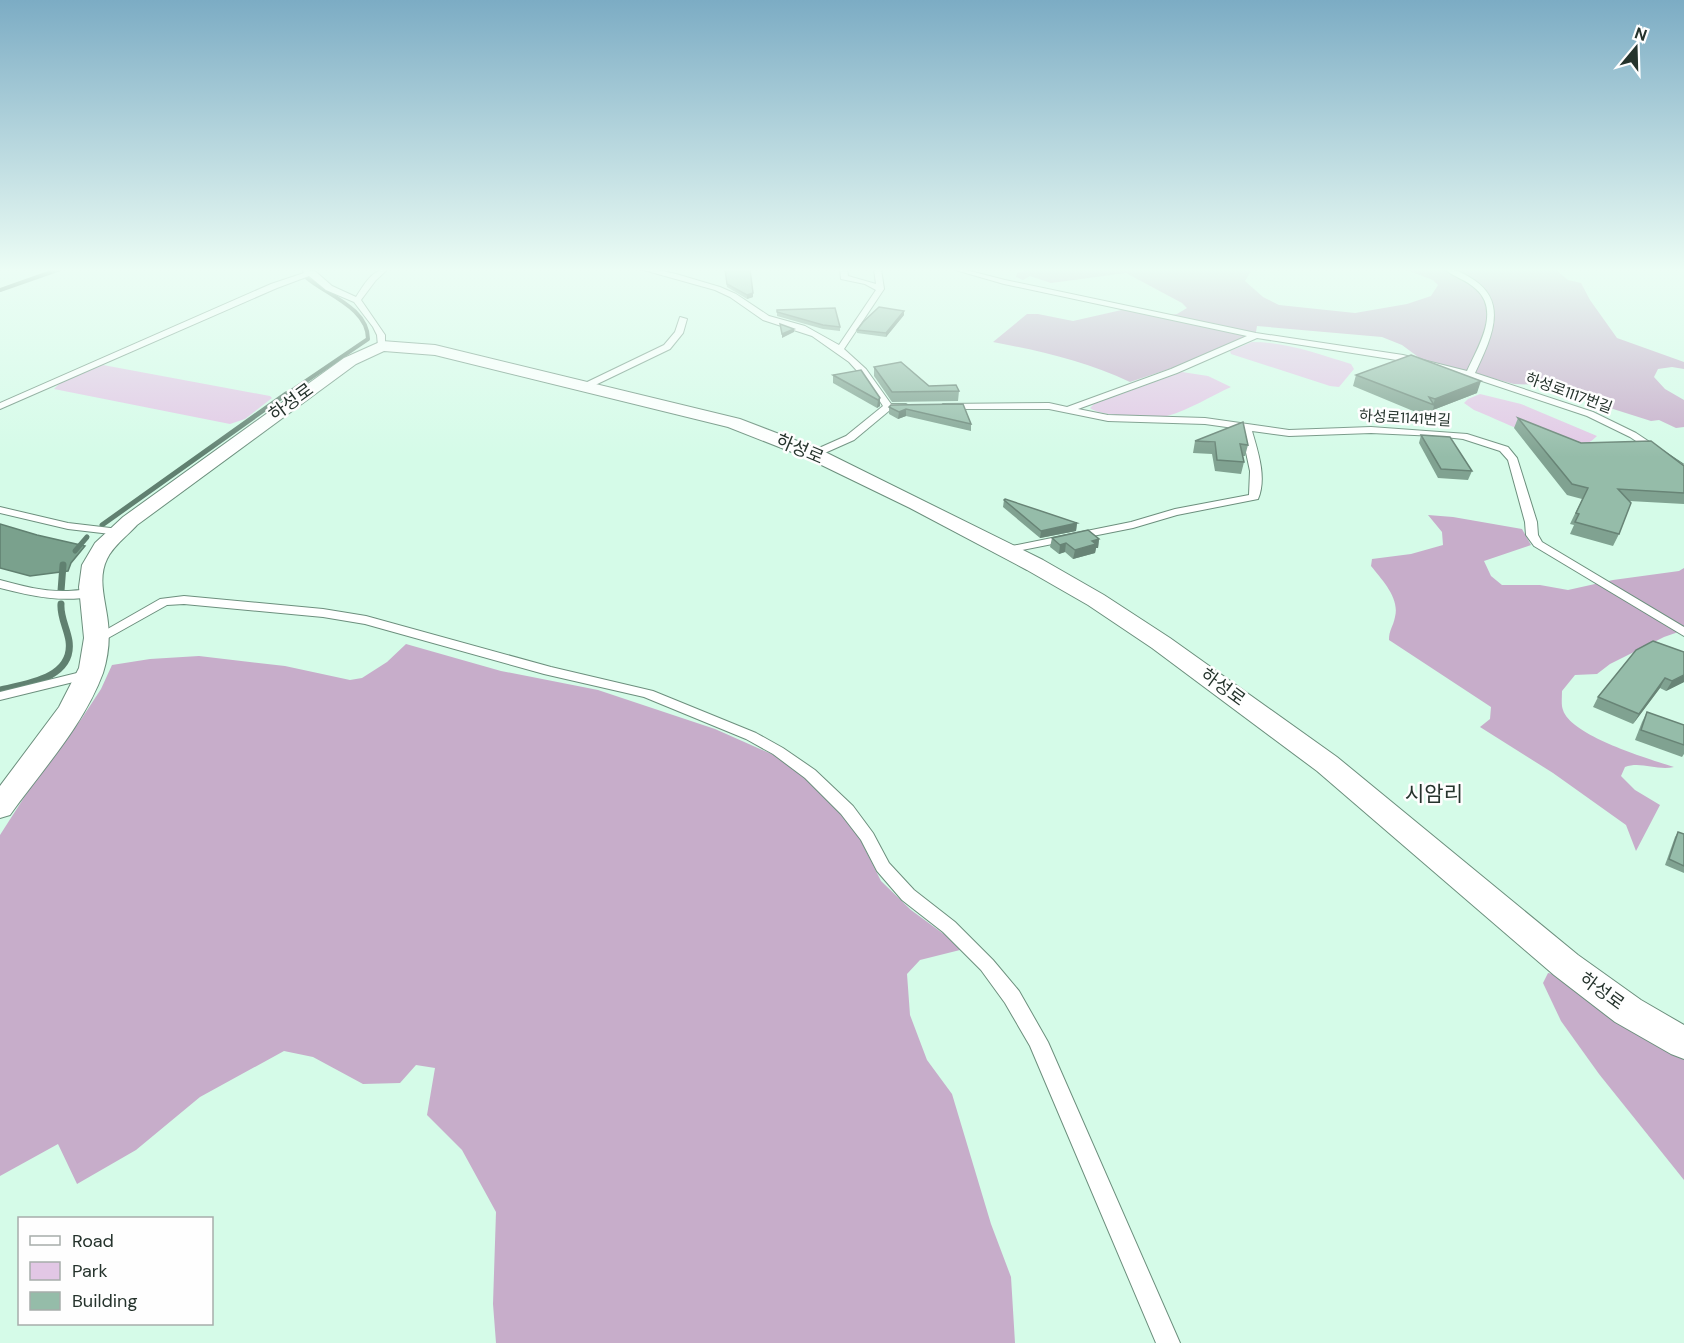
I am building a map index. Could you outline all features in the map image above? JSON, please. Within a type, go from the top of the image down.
[{"type":"street","name":"하성로","points":[[0,807],[67,715],[89,674],[96,639],[96,616],[90,593],[91,573],[96,558],[120,532],[332,372],[382,346],[435,350],[734,423],[814,454],[1007,550],[1096,600],[1240,699],[1345,779],[1566,965],[1628,1011],[1684,1043]]},
{"type":"lane","points":[[0,406],[170,332]]},
{"type":"lane","points":[[379,332],[382,346]]},
{"type":"lane","points":[[586,386],[667,347],[679,332]]},
{"type":"lane","points":[[809,332],[840,349],[876,387],[888,407],[855,434],[814,454]]},
{"type":"lane","points":[[840,349],[852,332]]},
{"type":"lane","name":"하성로1117번길","points":[[1240,332],[1394,356],[1470,374],[1590,414],[1633,435],[1684,470]]},
{"type":"lane","points":[[1470,374],[1487,332]]},
{"type":"lane","points":[[1070,409],[1174,371],[1256,335]]},
{"type":"lane","name":"하성로1141번길","points":[[888,407],[1019,405],[1070,409],[1108,417],[1205,422],[1289,433],[1361,430],[1436,432],[1464,436],[1504,449],[1513,460],[1531,522],[1532,535],[1538,544],[1684,632]]},
{"type":"lane","points":[[1007,550],[1133,525],[1175,512],[1254,497],[1257,487],[1254,456],[1246,428]]},
{"type":"lane","points":[[0,510],[68,526],[120,532]]},
{"type":"lane","points":[[0,584],[47,596],[68,597],[90,593]]},
{"type":"lane","points":[[96,639],[164,602],[184,600],[323,613],[366,620],[549,670],[648,694],[751,736],[778,751],[810,774],[847,810],[867,837],[883,867],[908,895],[949,927],[987,965],[1012,997],[1038,1042],[1167,1343]]},
{"type":"lane","points":[[0,696],[89,674]]},
{"type":"green space","points":[[1252,342],[1302,349],[1351,364],[1354,369],[1339,387],[1330,386],[1231,354],[1230,351]]},
{"type":"green space","points":[[103,365],[272,398],[245,419],[230,424],[54,389],[61,382]]},
{"type":"green space","points":[[1182,372],[1208,376],[1231,387],[1192,407],[1167,416],[1127,416],[1104,413],[1090,408],[1094,404]]},
{"type":"green space","points":[[1480,394],[1521,404],[1597,436],[1583,446],[1577,447],[1541,438],[1474,410],[1464,403]]},
{"type":"shaded area","points":[[1006,332],[1256,332],[1187,363],[1130,382],[1097,368],[1063,358],[993,342]]},
{"type":"shaded area","points":[[1321,332],[1613,332],[1617,338],[1684,362],[1684,369],[1672,367],[1658,369],[1654,377],[1665,389],[1684,400],[1684,427],[1676,428],[1659,420],[1651,421],[1610,408],[1613,401],[1595,396],[1583,400],[1574,399],[1542,385],[1514,384],[1421,359],[1402,345],[1382,337]]},
{"type":"shaded area","points":[[1428,515],[1522,529],[1531,545],[1484,561],[1491,576],[1502,585],[1540,585],[1568,590],[1613,580],[1679,571],[1684,568],[1684,630],[1664,637],[1610,664],[1597,674],[1575,675],[1562,691],[1563,710],[1569,720],[1580,729],[1612,745],[1674,767],[1631,765],[1625,767],[1621,776],[1635,790],[1660,805],[1636,851],[1626,825],[1553,773],[1480,727],[1490,719],[1491,707],[1389,640],[1395,617],[1395,603],[1385,583],[1371,566],[1372,559],[1411,554],[1443,545],[1442,532]]},
{"type":"shaded area","points":[[0,524],[85,546],[71,563],[68,571],[30,576],[0,568]]},
{"type":"shaded area","points":[[406,644],[501,671],[598,690],[715,729],[785,760],[810,778],[850,819],[881,881],[911,910],[945,935],[960,950],[920,960],[907,974],[910,1015],[927,1060],[952,1094],[991,1224],[1011,1277],[1015,1343],[496,1343],[493,1304],[496,1212],[462,1150],[427,1115],[435,1068],[416,1065],[400,1083],[363,1084],[313,1057],[284,1051],[200,1097],[136,1150],[77,1184],[58,1144],[0,1176],[0,835],[34,782],[82,718],[101,689],[112,665],[150,659],[199,656],[285,666],[350,680],[362,678],[387,662]]},
{"type":"shaded area","points":[[1548,973],[1559,975],[1684,1060],[1684,1180],[1599,1074],[1561,1021],[1543,983]]},
{"type":"building","points":[[1411,355],[1481,381],[1435,399],[1429,397],[1434,405],[1356,375]]},
{"type":"building","points":[[901,362],[929,386],[956,385],[959,391],[892,392],[874,367]]},
{"type":"building","points":[[861,370],[880,398],[878,400],[833,375]]},
{"type":"building","points":[[963,404],[971,424],[906,409],[899,412],[889,407],[891,405]]},
{"type":"building","points":[[1518,418],[1581,443],[1651,441],[1684,466],[1684,493],[1618,489],[1631,503],[1619,534],[1575,522],[1579,514],[1576,513],[1588,488],[1572,484]]},
{"type":"building","points":[[1243,422],[1248,445],[1240,444],[1244,462],[1217,460],[1215,442],[1195,441]]},
{"type":"building","points":[[1421,435],[1450,437],[1472,471],[1441,469]]},
{"type":"building","points":[[1005,499],[1077,523],[1041,531]]},
{"type":"building","points":[[1088,530],[1099,539],[1092,541],[1096,544],[1075,550],[1066,543],[1060,545],[1052,538]]},
{"type":"building","points":[[1653,641],[1684,652],[1684,675],[1672,681],[1665,678],[1639,714],[1598,697],[1636,650]]},
{"type":"building","points":[[1647,712],[1684,725],[1684,745],[1641,730]]},
{"type":"building","points":[[1678,832],[1684,834],[1684,866],[1669,859]]},
{"type":"waterway","points":[[284,396],[368,339],[367,332]]},
{"type":"waterway","points":[[102,525],[286,394]]},
{"type":"waterway","points":[[75,551],[87,537]]},
{"type":"waterway","points":[[61,591],[63,565]]},
{"type":"waterway","points":[[0,690],[35,682],[56,671],[64,663],[69,653],[69,641],[61,604]]},
{"type":"district","name":"시암리","points":[[1434,794]]}]
